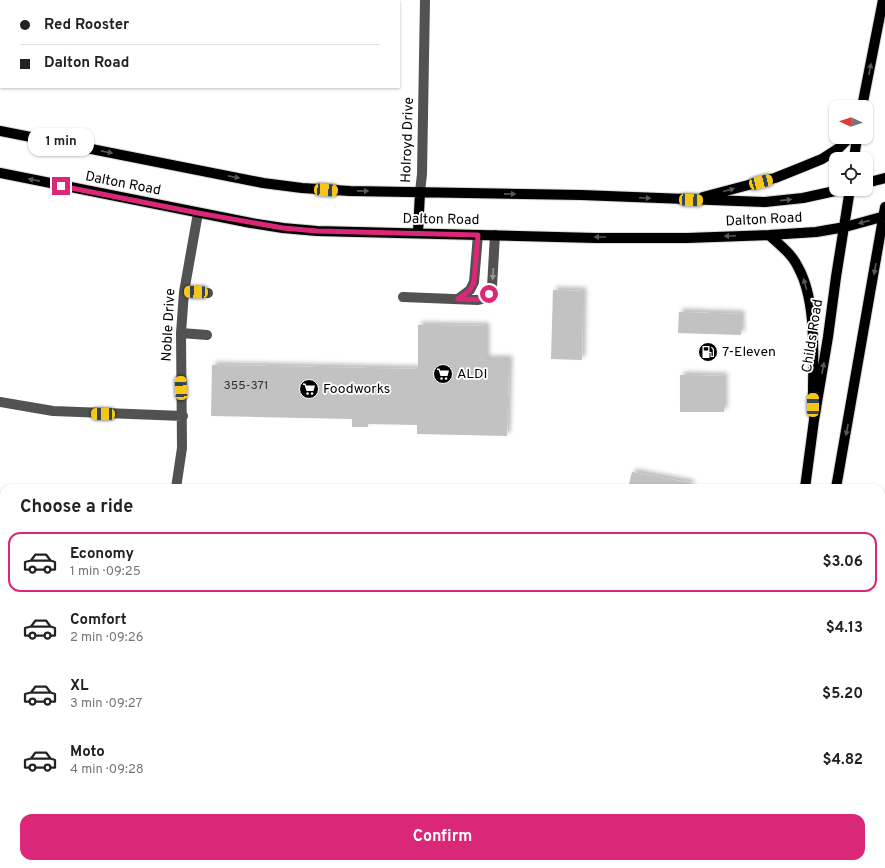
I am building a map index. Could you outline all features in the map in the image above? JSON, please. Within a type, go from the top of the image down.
[{"type":"main road","points":[[863,100],[883,0]]},
{"type":"main road","name":"Dalton Road","points":[[0,130],[263,183],[302,188],[350,191],[580,195],[765,202],[803,198],[829,192]]},
{"type":"main road","points":[[691,200],[775,178],[822,159],[843,144]]},
{"type":"main road","name":"Dalton Road","points":[[0,173],[198,213],[277,227],[310,231],[634,238],[769,235],[816,232],[845,227],[884,213]]},
{"type":"main road","points":[[873,181],[885,178]]},
{"type":"main road","name":"Holroyd Drive","points":[[418,233],[420,192]]},
{"type":"main road","name":"Childs Road","points":[[806,484],[849,196]]},
{"type":"main road","points":[[837,484],[884,213]]},
{"type":"main road","points":[[769,235],[782,247],[797,265],[803,277],[808,296],[813,345],[814,420]]},
{"type":"street","name":"Holroyd Drive","points":[[420,192],[422,174],[425,0]]},
{"type":"street","name":"Noble Drive","points":[[177,484],[182,448],[183,416],[181,333],[184,292],[198,213]]},
{"type":"street","points":[[458,299],[470,290],[474,282],[478,235]]},
{"type":"street","points":[[403,297],[478,300],[484,298],[489,294],[492,287],[495,235]]},
{"type":"street","points":[[184,292],[208,293]]},
{"type":"street","points":[[181,333],[207,335]]},
{"type":"street","points":[[0,402],[53,411],[183,416]]},
{"type":"building","points":[[553,290],[583,291],[582,360],[551,359]]},
{"type":"building","points":[[679,312],[741,314],[741,335],[678,333]]},
{"type":"building","points":[[418,325],[486,326],[486,359],[509,359],[507,436],[417,434],[417,425],[368,424],[368,427],[352,427],[352,419],[211,416],[212,365],[418,369]]},
{"type":"building","points":[[680,375],[724,376],[724,412],[680,412]]},
{"type":"building","points":[[632,472],[691,483],[691,484],[629,484]]},
{"type":"place","name":"7-Eleven","points":[[708,352]]},
{"type":"place","name":"ALDI","points":[[443,374]]},
{"type":"place","name":"Foodworks","points":[[309,389]]},
{"type":"route","points":[[61,186],[283,228],[317,231],[478,235],[474,282],[470,290],[458,299],[478,300],[489,294]]}]
